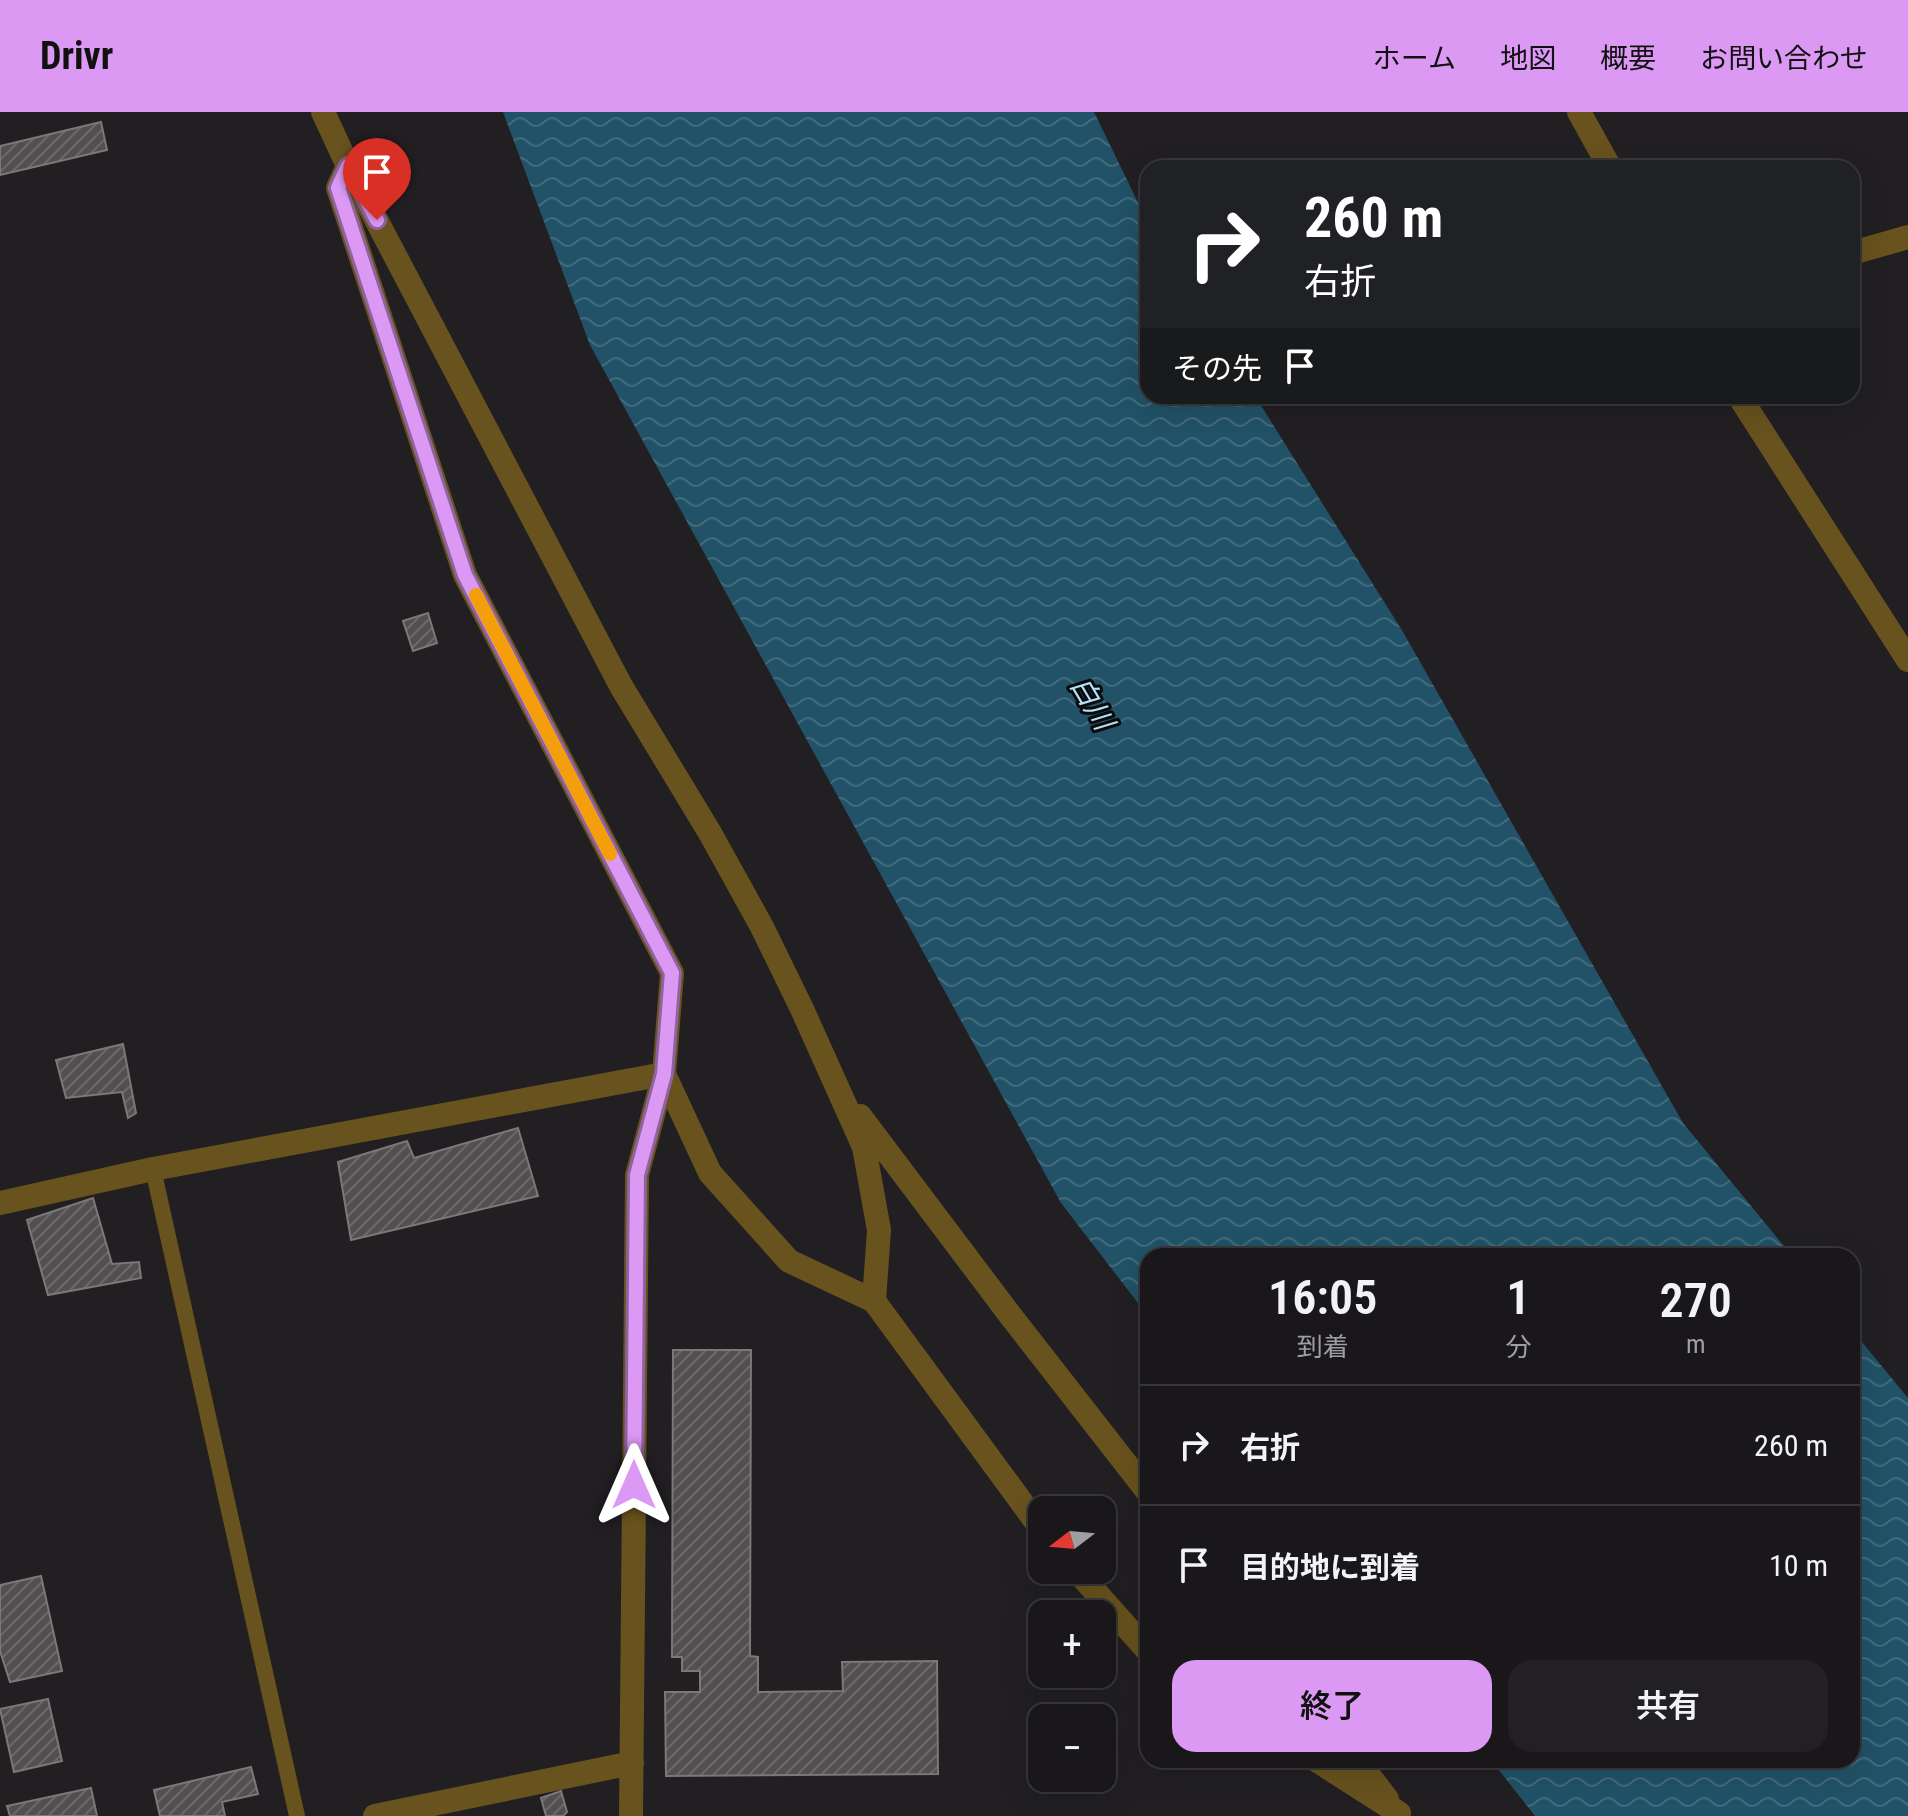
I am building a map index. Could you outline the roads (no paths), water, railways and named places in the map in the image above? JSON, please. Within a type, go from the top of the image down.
[{"type":"street","points":[[323,112],[348,166],[621,686],[710,833],[762,927],[834,1080],[864,1147],[879,1230],[874,1301]]},
{"type":"street","points":[[1579,112],[1606,160]]},
{"type":"street","points":[[348,166],[338,188],[465,575],[672,973],[664,1074],[637,1175],[631,1816]]},
{"type":"street","points":[[1860,251],[1908,237]]},
{"type":"street","points":[[1744,404],[1908,660]]},
{"type":"street","points":[[0,1203],[153,1169],[664,1074]]},
{"type":"street","points":[[664,1074],[710,1173],[789,1261],[874,1301],[1028,1511]]},
{"type":"street","points":[[834,1080],[1140,1482]]},
{"type":"street","points":[[1088,1584],[1140,1642]]},
{"type":"street","points":[[375,1816],[632,1763]]},
{"type":"street","points":[[1328,1768],[1400,1815]]},
{"type":"street","points":[[1363,1768],[1400,1815]]},
{"type":"lane","points":[[153,1169],[297,1816]]},
{"type":"water","name":"白川","points":[[503,112],[1094,112],[1140,207],[1140,404],[1260,404],[1403,632],[1683,1123],[1785,1248],[1140,1248],[1140,1306],[1061,1203],[590,345]]},
{"type":"water","points":[[1860,1340],[1908,1398],[1908,1816],[1535,1816],[1497,1768],[1860,1768]]}]
